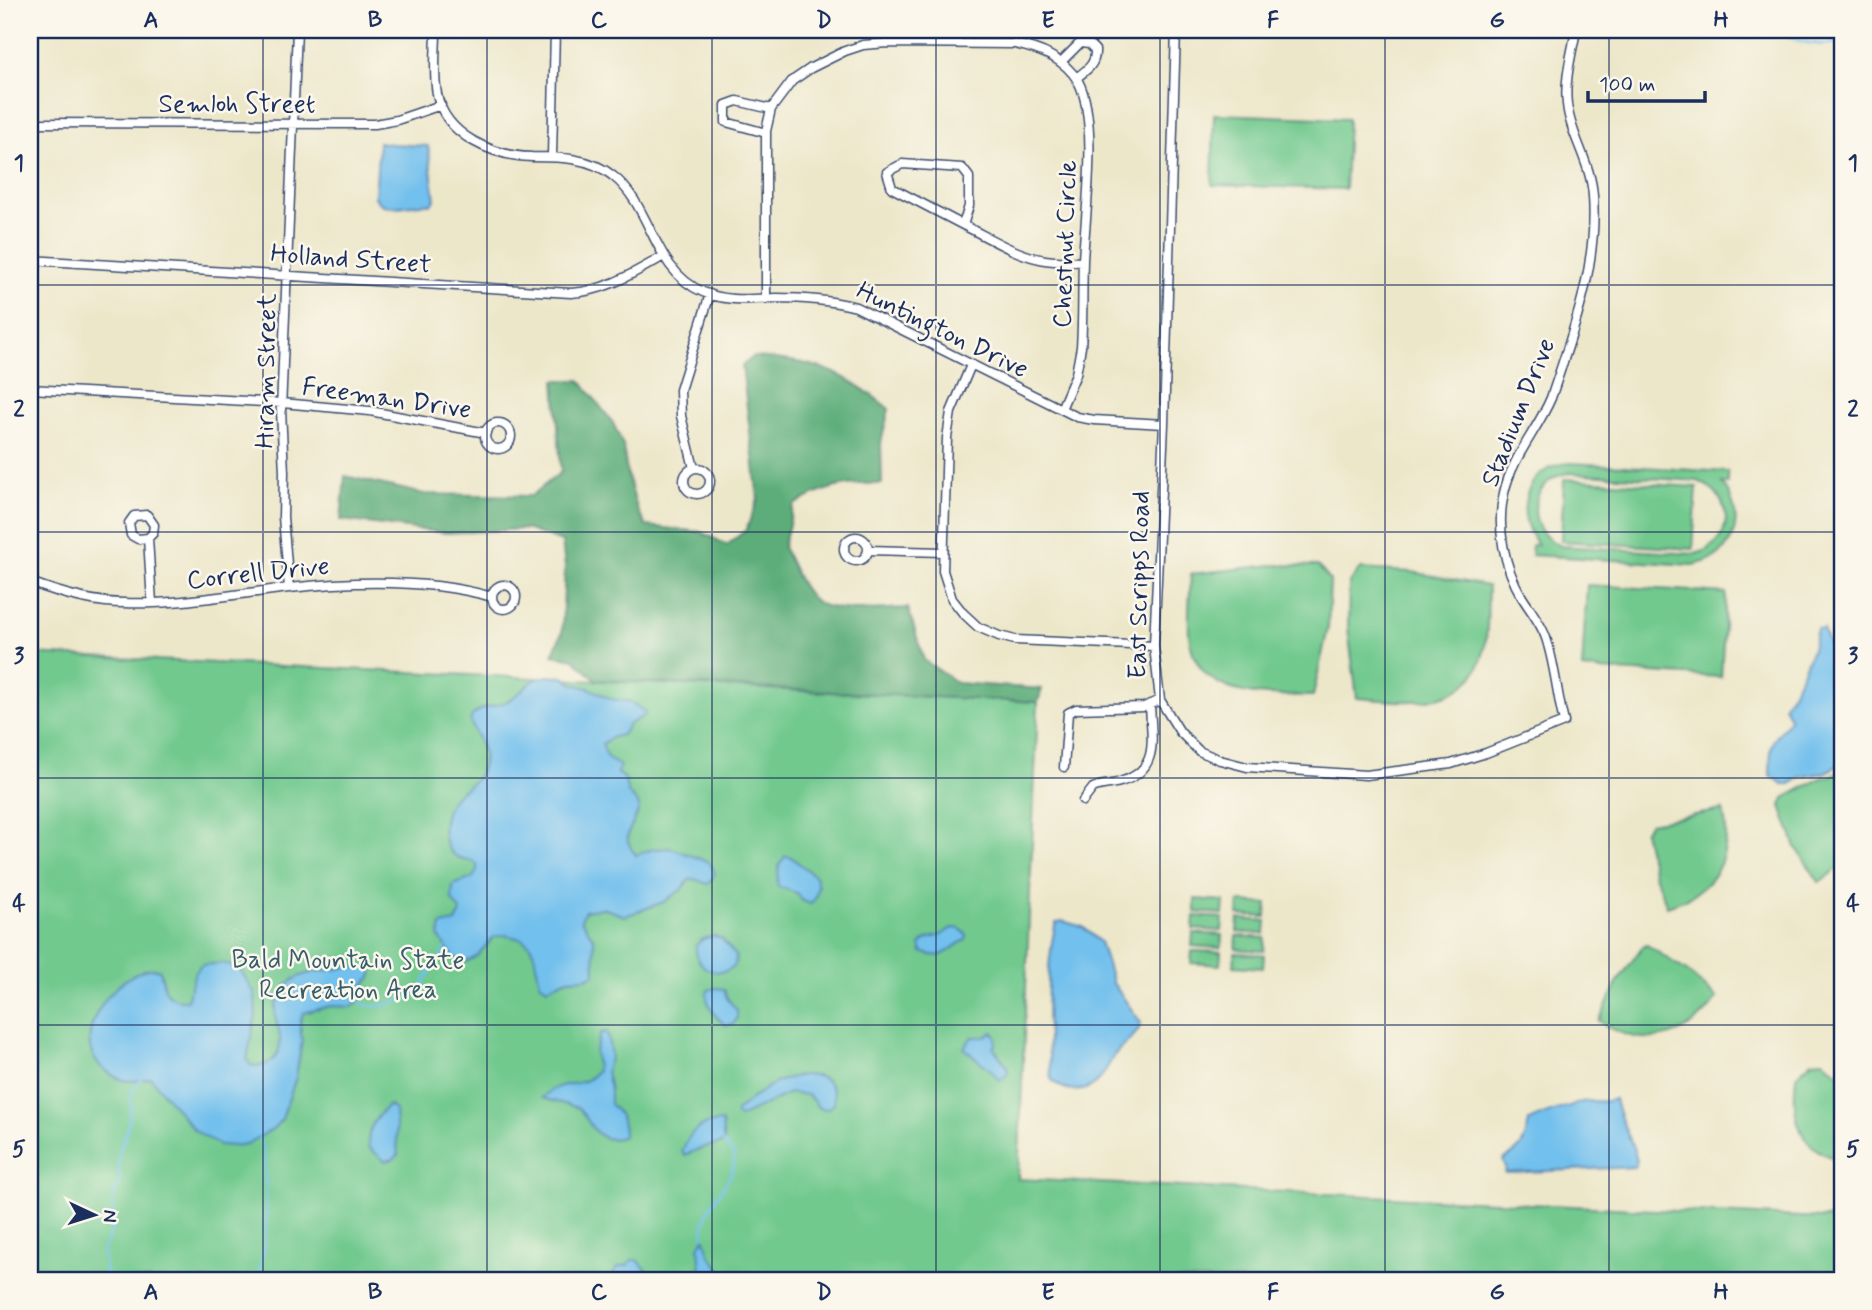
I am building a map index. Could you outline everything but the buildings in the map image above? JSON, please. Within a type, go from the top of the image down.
[{"type":"street","name":"Hiram Street","points":[[289,588],[283,517],[282,403],[297,30]]},
{"type":"street","name":"Huntington Drive","points":[[436,30],[437,94],[449,120],[486,148],[506,155],[576,159],[612,174],[628,190],[663,257],[681,278],[692,286],[723,298],[823,300],[856,307],[1077,417],[1164,424]]},
{"type":"street","points":[[552,156],[555,30]]},
{"type":"street","name":"East Scripps Road","points":[[1176,30],[1154,646],[1160,699],[1180,732],[1199,751],[1220,760],[1247,767],[1366,775],[1451,765],[1564,722]]},
{"type":"street","name":"Stadium Drive","points":[[1564,722],[1546,637],[1516,584],[1504,552],[1501,513],[1514,462],[1544,415],[1551,398],[1585,287],[1592,248],[1594,207],[1590,177],[1567,103],[1576,30]]},
{"type":"street","points":[[1061,62],[1080,43],[1089,44],[1095,50],[1096,59],[1076,78]]},
{"type":"street","name":"Chestnut Circle","points":[[766,299],[766,133],[771,109],[792,81],[811,68],[863,45],[1015,44],[1040,51],[1061,62],[1076,78],[1085,97],[1089,127],[1081,347],[1076,374],[1062,409]]},
{"type":"street","points":[[766,133],[726,122],[726,105],[737,101],[771,109]]},
{"type":"street","name":"Semloh Street","points":[[30,123],[375,124],[397,120],[441,105]]},
{"type":"street","points":[[963,225],[969,206],[969,177],[962,168],[902,164],[887,172],[892,188],[1006,248],[1046,260],[1083,262]]},
{"type":"street","name":"Holland Street","points":[[30,260],[579,293],[611,285],[663,257]]},
{"type":"street","points":[[694,468],[681,416],[680,390],[710,294]]},
{"type":"street","points":[[971,365],[951,412],[947,438],[943,571],[952,599],[978,627],[1015,640],[1154,646]]},
{"type":"street","name":"Freeman Drive","points":[[30,389],[282,403],[370,411],[486,433]]},
{"type":"street","points":[[148,538],[152,603]]},
{"type":"street","points":[[869,550],[943,552]]},
{"type":"street","name":"Correll Drive","points":[[30,582],[95,600],[122,603],[215,598],[289,588],[370,583],[462,590],[492,597]]},
{"type":"street","points":[[1064,767],[1068,713],[1076,709],[1131,709],[1160,699]]},
{"type":"street","points":[[1083,802],[1093,788],[1119,782],[1144,771],[1150,760],[1150,704]]},
{"type":"green space","points":[[1214,114],[1348,119],[1345,189],[1212,185]]},
{"type":"green space","points":[[753,357],[794,361],[826,370],[856,385],[889,409],[881,443],[882,484],[836,487],[794,505],[783,547],[809,595],[822,605],[833,608],[908,608],[924,660],[957,683],[1042,689],[1038,702],[596,680],[574,659],[552,655],[562,633],[565,567],[562,542],[526,529],[447,533],[341,520],[345,476],[424,494],[531,496],[561,472],[555,380],[580,380],[613,423],[623,445],[627,473],[638,511],[646,526],[701,532],[727,545],[746,530],[758,499],[742,366]]},
{"type":"green space","points":[[1571,463],[1728,472],[1728,483],[1722,483],[1734,509],[1736,522],[1733,534],[1728,545],[1719,554],[1692,565],[1531,555],[1532,545],[1538,545],[1525,519],[1527,492],[1543,472]],"holes":[[[1568,473],[1698,481],[1710,488],[1719,498],[1726,520],[1718,541],[1695,554],[1561,546],[1549,539],[1536,519],[1535,507],[1544,485]]]},
{"type":"green space","points":[[1564,479],[1697,487],[1693,549],[1561,541]]},
{"type":"green space","points":[[1272,565],[1318,566],[1330,580],[1328,628],[1313,696],[1253,694],[1234,690],[1218,683],[1204,672],[1194,656],[1189,634],[1191,574]]},
{"type":"green space","points":[[1360,569],[1412,572],[1488,586],[1484,651],[1476,671],[1465,685],[1450,694],[1433,699],[1395,701],[1357,698],[1348,629],[1349,583]]},
{"type":"green space","points":[[1587,585],[1726,593],[1721,677],[1582,669]]},
{"type":"green space","name":"Bald Mountain State Recreation Area","points":[[30,654],[1038,702],[1018,1179],[1842,1219],[1842,1280],[30,1280]]},
{"type":"green space","points":[[1842,772],[1842,866],[1819,882],[1796,847],[1781,806],[1784,798],[1819,779]]},
{"type":"green space","points":[[1723,810],[1726,843],[1717,871],[1697,892],[1667,906],[1654,875],[1644,831],[1650,823]]},
{"type":"green space","points":[[1195,899],[1224,901],[1223,914],[1195,912]]},
{"type":"green space","points":[[1239,902],[1267,904],[1266,917],[1238,915]]},
{"type":"green space","points":[[1194,916],[1223,918],[1222,931],[1193,929]]},
{"type":"green space","points":[[1238,919],[1266,921],[1265,934],[1237,932]]},
{"type":"green space","points":[[1193,933],[1222,935],[1221,948],[1192,946]]},
{"type":"green space","points":[[1237,936],[1265,938],[1264,951],[1236,949]]},
{"type":"green space","points":[[1647,945],[1688,972],[1717,998],[1692,1024],[1663,1037],[1632,1036],[1599,1021],[1618,981],[1642,947]]},
{"type":"green space","points":[[1192,951],[1221,952],[1220,965],[1191,963]]},
{"type":"green space","points":[[1235,953],[1264,955],[1263,968],[1234,966]]},
{"type":"green space","points":[[1823,1060],[1842,1076],[1842,1154],[1834,1158],[1811,1145],[1799,1126],[1796,1114],[1796,1076],[1812,1061]]},
{"type":"water","points":[[379,142],[428,146],[435,200],[431,204],[392,207],[379,203],[375,197]]},
{"type":"water","points":[[1817,629],[1823,629],[1830,645],[1842,656],[1842,764],[1823,773],[1783,784],[1770,775],[1771,748],[1790,719],[1784,705],[1811,652]]},
{"type":"water","points":[[548,676],[564,677],[573,684],[589,688],[611,699],[630,702],[644,711],[645,715],[628,725],[622,735],[602,744],[608,759],[620,766],[618,774],[624,777],[628,793],[639,805],[628,835],[630,847],[636,855],[653,849],[671,848],[709,862],[715,873],[710,883],[689,880],[681,890],[664,902],[625,916],[603,908],[585,911],[581,920],[594,939],[595,974],[586,978],[568,979],[547,988],[540,983],[530,945],[521,939],[505,935],[494,937],[476,957],[466,962],[454,958],[439,937],[441,925],[456,922],[461,912],[452,900],[453,885],[470,879],[477,870],[477,864],[453,854],[443,833],[445,816],[451,801],[475,780],[483,763],[482,747],[473,729],[471,717],[480,710],[506,702],[531,682]]},
{"type":"water","points":[[785,856],[791,857],[815,876],[818,886],[816,897],[811,904],[802,901],[797,893],[777,886],[779,865]]},
{"type":"water","points":[[1062,921],[1083,927],[1100,942],[1113,983],[1141,1023],[1099,1080],[1082,1090],[1062,1087],[1051,1079],[1047,1023],[1048,982],[1055,926]]},
{"type":"water","points":[[952,928],[962,930],[967,936],[966,940],[941,955],[922,952],[920,945],[923,942]]},
{"type":"water","points":[[714,936],[722,939],[736,956],[735,966],[728,970],[714,972],[708,969],[696,953],[696,945],[703,939]]},
{"type":"water","points":[[223,963],[240,969],[255,994],[256,1014],[247,1059],[250,1065],[256,1066],[268,1064],[278,1052],[280,1036],[275,1010],[285,986],[302,975],[322,971],[356,967],[372,969],[372,976],[364,985],[364,996],[352,1007],[331,1006],[303,1013],[296,1077],[282,1119],[273,1129],[247,1144],[233,1146],[219,1145],[194,1130],[151,1078],[126,1081],[105,1070],[93,1055],[90,1038],[93,1021],[103,1003],[131,976],[146,970],[160,970],[164,988],[170,996],[187,1000],[195,972],[202,965]]},
{"type":"water","points":[[724,989],[727,998],[737,1010],[737,1019],[733,1024],[726,1025],[722,1022],[709,1004],[708,990]]},
{"type":"water","points":[[607,1032],[611,1056],[606,1071],[610,1104],[621,1118],[624,1131],[624,1136],[615,1139],[608,1139],[597,1132],[579,1108],[542,1098],[557,1087],[584,1081],[597,1071],[595,1051],[601,1033]]},
{"type":"water","points":[[992,1032],[996,1036],[996,1044],[993,1047],[1007,1066],[1008,1074],[999,1080],[964,1048],[972,1037],[985,1037]]},
{"type":"water","points":[[803,1075],[817,1076],[827,1081],[833,1090],[834,1104],[827,1109],[819,1108],[808,1095],[789,1093],[740,1117],[736,1116],[736,1111],[766,1088],[781,1080]]},
{"type":"water","points":[[1615,1099],[1635,1153],[1637,1161],[1634,1167],[1505,1173],[1503,1160],[1522,1145],[1529,1121],[1582,1102]]},
{"type":"water","points":[[389,1105],[395,1110],[398,1155],[385,1161],[369,1148],[368,1141],[373,1124]]},
{"type":"water","points":[[722,1122],[724,1143],[685,1155],[682,1152],[696,1129]]},
{"type":"water","points":[[704,1237],[710,1255],[724,1276],[722,1279],[716,1280],[701,1274],[699,1247]]},
{"type":"water","points":[[632,1260],[638,1260],[651,1275],[648,1280],[615,1280],[613,1275],[617,1268],[628,1265]]},
{"type":"waterway","points":[[1776,30],[1808,43],[1842,42]]},
{"type":"waterway","points":[[357,999],[366,1005],[379,1006],[413,994],[424,987],[424,981],[446,948]]},
{"type":"waterway","points":[[106,1280],[103,1253],[112,1228],[114,1195],[120,1184],[118,1156],[131,1110],[131,1093],[141,1079]]},
{"type":"waterway","points":[[257,1280],[265,1241],[266,1215],[264,1156],[259,1138]]},
{"type":"waterway","points":[[704,1237],[707,1214],[734,1165],[734,1155],[724,1143]]}]
